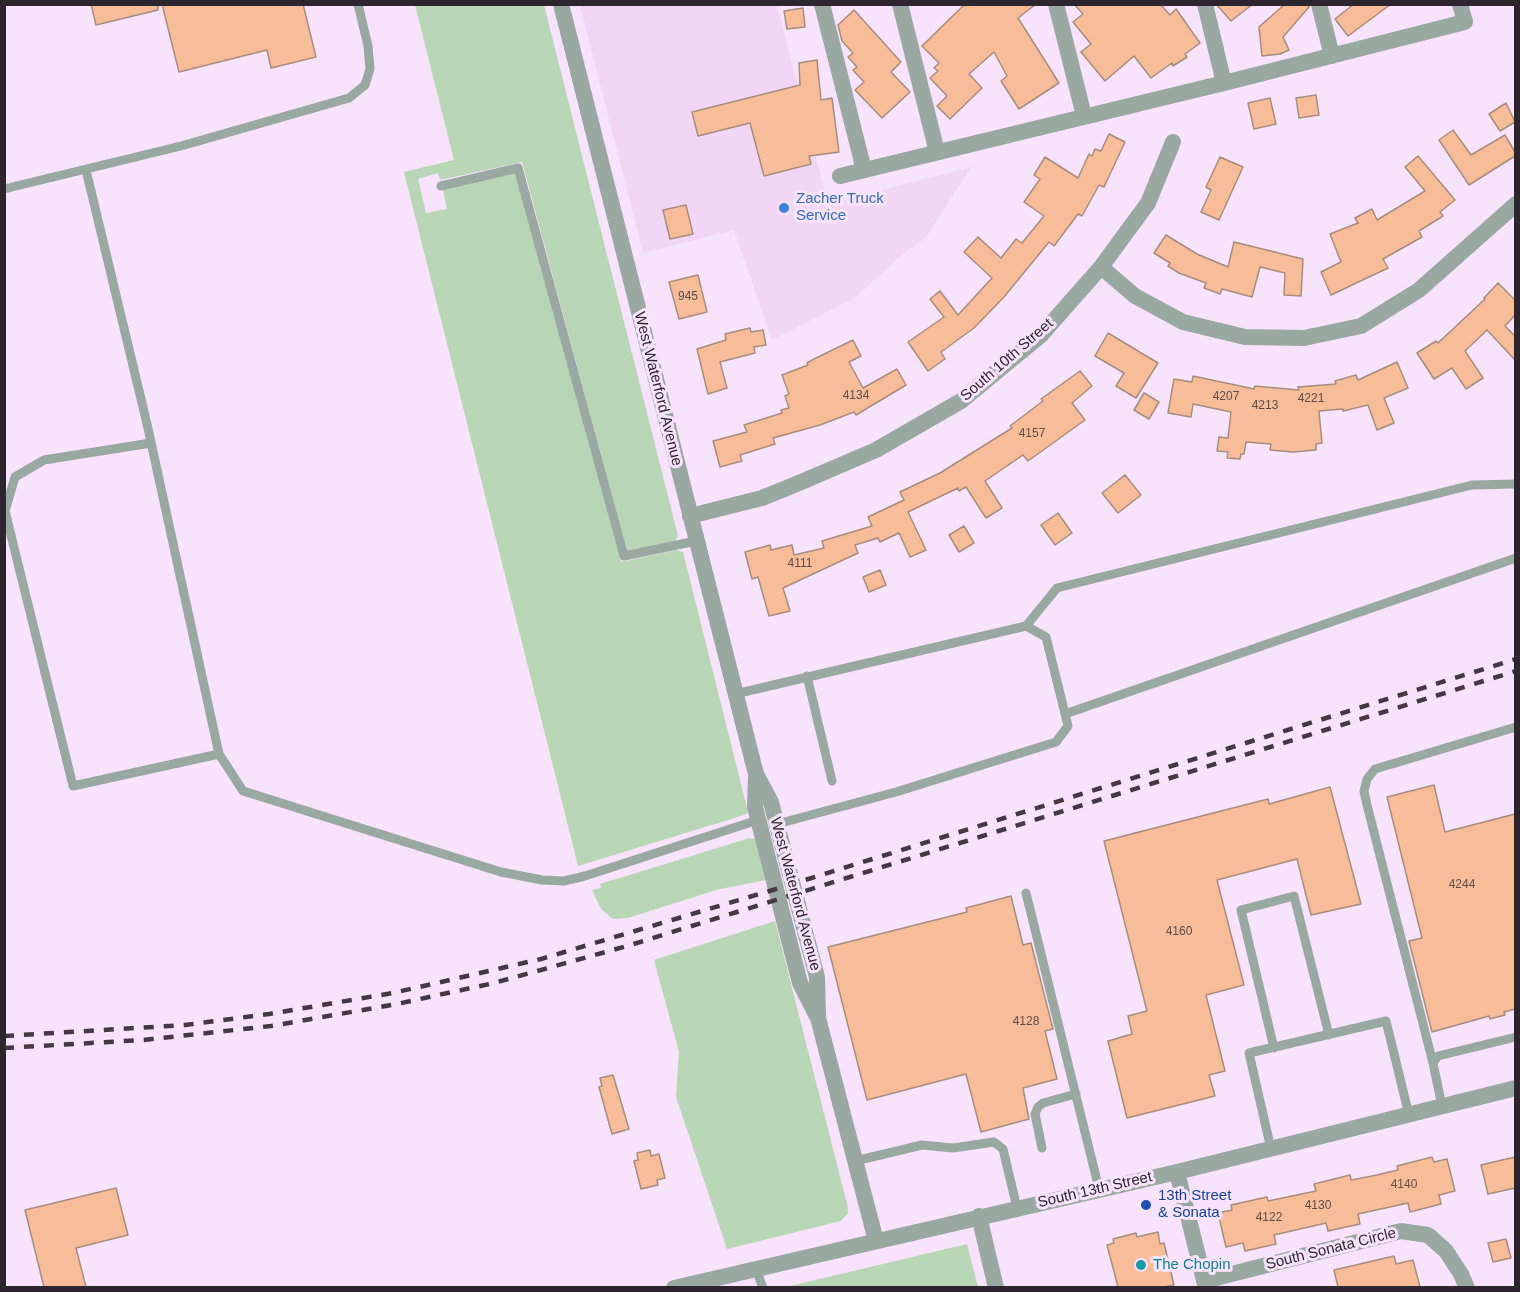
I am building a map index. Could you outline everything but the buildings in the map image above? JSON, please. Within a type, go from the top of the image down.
[{"type":"street","name":"West Waterford Avenue","points":[[561,4],[756,774],[755,807],[770,820],[800,983],[818,1018],[876,1241]]},
{"type":"street","points":[[822,4],[864,170]]},
{"type":"street","points":[[900,4],[937,152]]},
{"type":"street","points":[[1056,4],[1084,116]]},
{"type":"street","points":[[1205,4],[1224,83]]},
{"type":"street","points":[[1319,4],[1332,56]]},
{"type":"street","points":[[840,176],[1465,22],[1460,4]]},
{"type":"street","name":"South 10th Street","points":[[690,516],[762,498],[799,483],[876,450],[961,401],[1041,335],[1101,267],[1148,203],[1173,142]]},
{"type":"street","points":[[1101,267],[1135,296],[1184,322],[1245,337],[1304,338],[1361,326],[1419,290],[1515,204]]},
{"type":"street","name":"South 13th Street","points":[[674,1287],[1177,1172],[1515,1088]]},
{"type":"street","points":[[1177,1172],[1205,1284]]},
{"type":"street","points":[[979,1216],[996,1287]]},
{"type":"street","name":"South Sonata Circle","points":[[1205,1284],[1401,1231],[1428,1235],[1446,1251],[1467,1287]]},
{"type":"lane","points":[[4,189],[181,146],[349,98],[365,85],[370,69],[368,46],[358,4]]},
{"type":"lane","points":[[441,186],[518,168],[624,556],[696,541]]},
{"type":"lane","points":[[86,170],[151,443],[219,754],[243,791],[501,872],[542,880],[564,881],[770,820],[896,792],[1056,742],[1068,726],[1046,637],[1026,626]]},
{"type":"lane","points":[[151,443],[44,460],[15,477],[5,511],[73,786],[219,754]]},
{"type":"lane","points":[[735,694],[1026,626],[1057,588],[1472,485],[1515,484]]},
{"type":"lane","points":[[1065,714],[1515,558]]},
{"type":"lane","points":[[807,676],[832,781]]},
{"type":"lane","points":[[1442,1106],[1364,791],[1367,779],[1375,769],[1515,726]]},
{"type":"lane","points":[[1026,893],[1099,1189]]},
{"type":"lane","points":[[1274,1047],[1241,910],[1294,896],[1329,1035]]},
{"type":"lane","points":[[1271,1149],[1249,1053],[1386,1021],[1409,1115]]},
{"type":"lane","points":[[1432,1063],[1438,1056],[1515,1037]]},
{"type":"lane","points":[[1042,1148],[1035,1114],[1038,1107],[1043,1103],[1076,1094]]},
{"type":"lane","points":[[855,1161],[922,1145],[953,1148],[994,1142],[1003,1149],[1017,1208]]},
{"type":"lane","points":[[756,1269],[763,1287]]},
{"type":"shaded area","points":[[580,5],[777,5],[828,204],[971,167],[926,237],[853,299],[772,340],[734,230],[643,253]]},
{"type":"green space","points":[[415,5],[544,5],[678,536],[675,541],[627,551],[522,162],[440,180],[438,173],[418,179],[426,213],[447,209],[443,190],[515,173],[621,562],[677,550],[683,552],[748,812],[578,866],[404,172],[454,160]]},
{"type":"green space","points":[[750,838],[755,839],[766,880],[716,890],[628,918],[613,919],[601,909],[592,890],[601,888],[600,884]]},
{"type":"green space","points":[[775,921],[848,1213],[841,1221],[727,1249],[676,1097],[679,1052],[654,960]]},
{"type":"green space","points":[[967,1244],[978,1287],[786,1287]]},
{"type":"railway","points":[[4,1036],[185,1025],[269,1014],[393,993],[541,959],[776,889],[1516,659]]},
{"type":"railway","points":[[4,1048],[143,1040],[271,1026],[397,1004],[494,983],[627,946],[1516,671]]},
{"type":"place","name":"Zacher Truck Service","points":[[784,208]]},
{"type":"place","name":"13th Street & Sonata","points":[[1146,1205]]},
{"type":"place","name":"The Chopin","points":[[1141,1265]]}]
